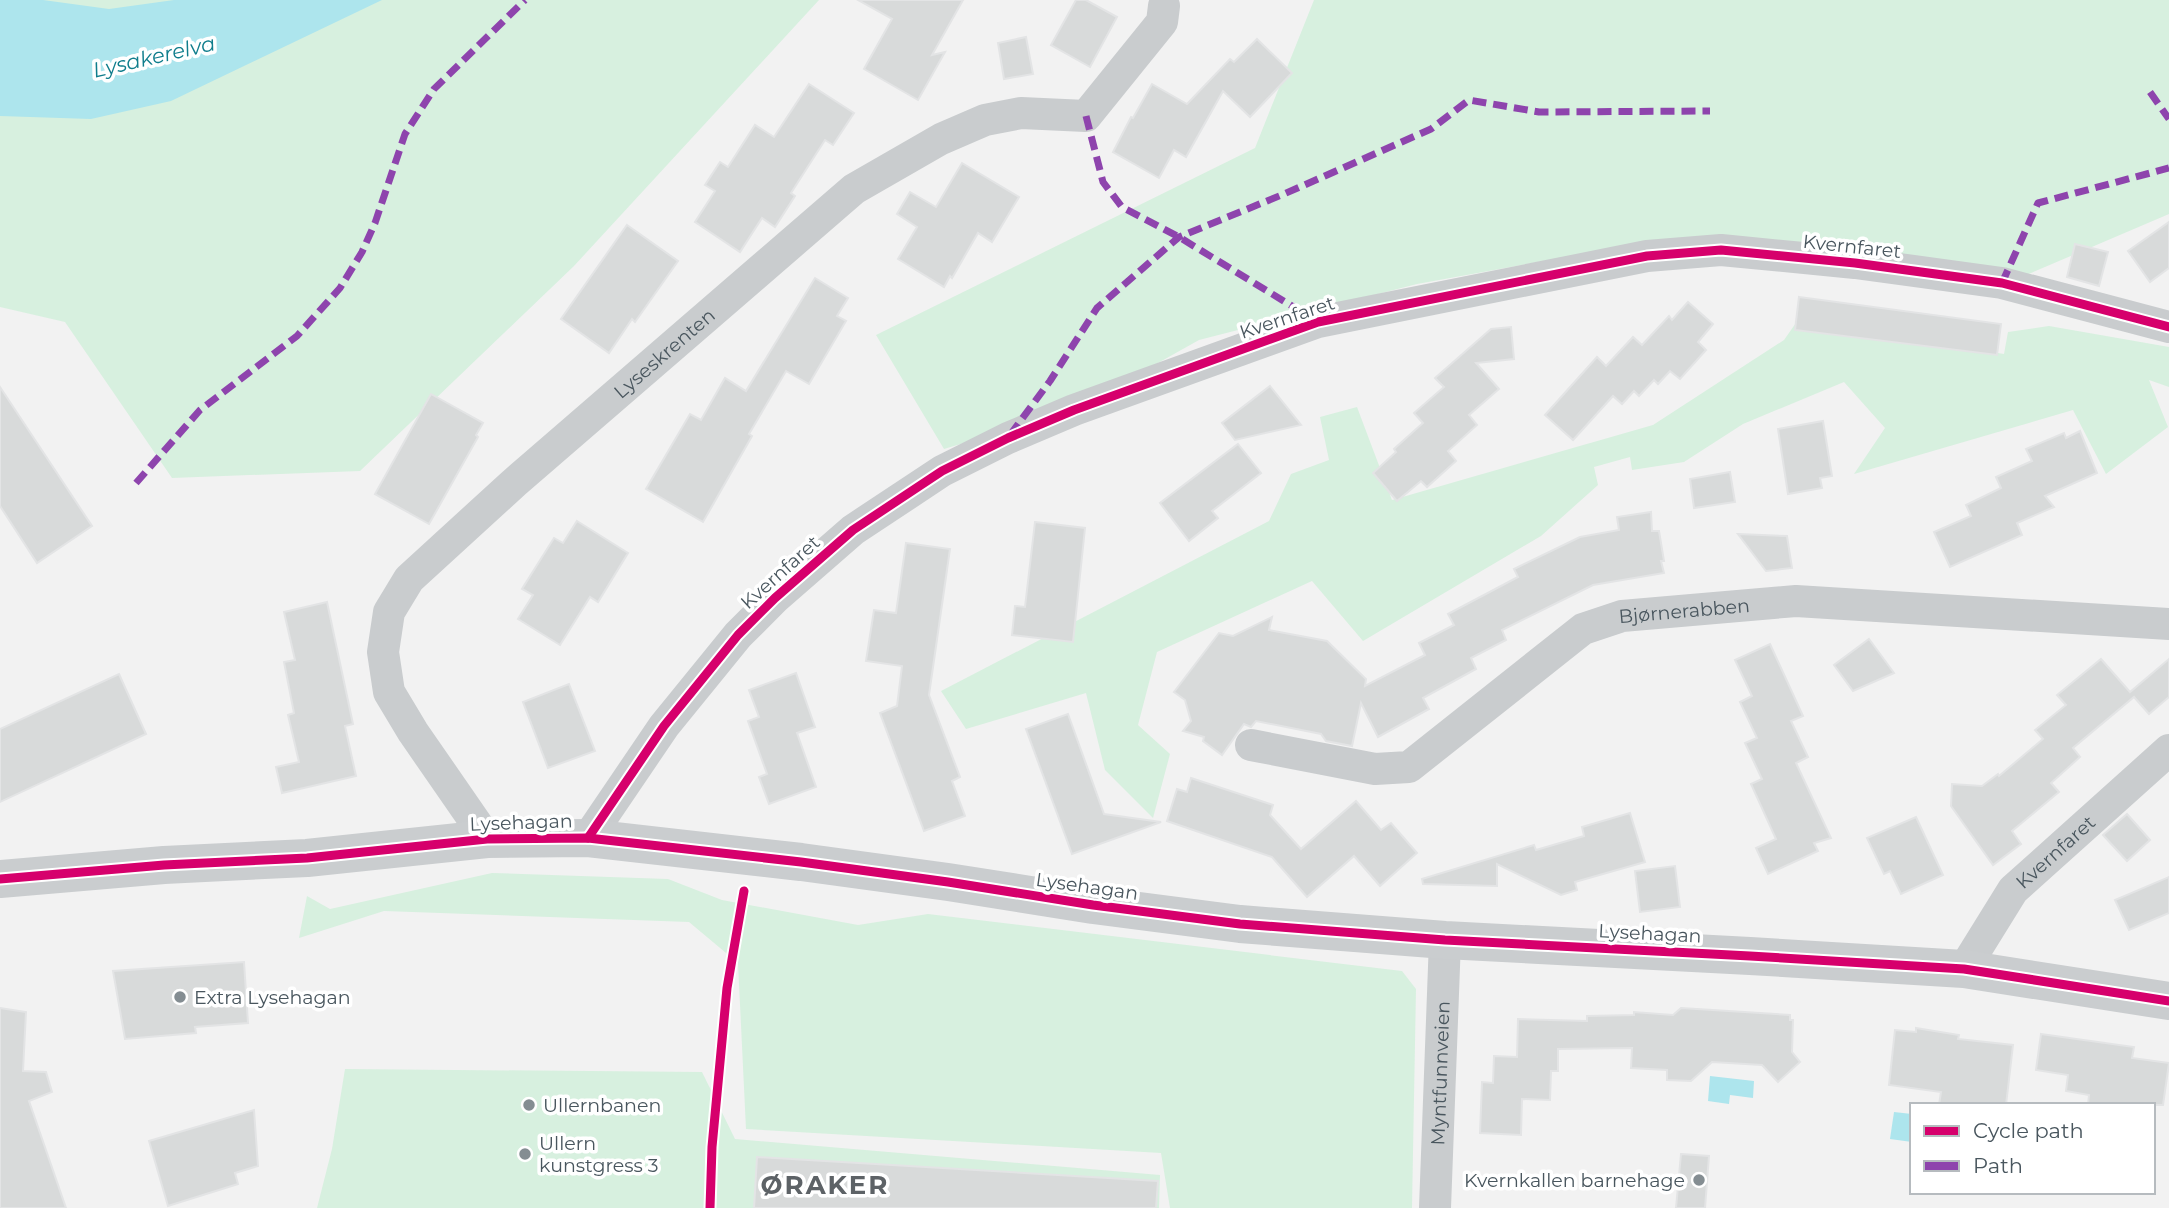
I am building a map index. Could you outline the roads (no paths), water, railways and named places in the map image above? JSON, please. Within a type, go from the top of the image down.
[{"type":"street","name":"Lyseskrenten","points":[[487,839],[413,732],[389,692],[383,652],[389,612],[409,579],[514,483],[854,189],[940,139],[985,120],[1021,113],[1086,116],[1162,22],[1164,6]]},
{"type":"street","name":"Kvernfaret","points":[[587,838],[664,726],[738,635],[783,591],[853,530],[942,471],[1008,438],[1074,410],[1318,322],[1647,256],[1721,250],[1855,262],[2002,283],[2169,327]]},
{"type":"street","name":"Bjørnerabben","points":[[1251,745],[1375,769],[1409,767],[1583,629],[1622,616],[1797,601],[2169,624]]},
{"type":"street","name":"Kvernfaret","points":[[1964,969],[2013,890],[2169,750]]},
{"type":"street","name":"Lysehagan","points":[[0,879],[164,865],[307,859],[487,839],[587,838],[801,862],[1226,922],[1445,940],[1964,969],[2169,1001]]},
{"type":"street","name":"Myntfunnveien","points":[[1436,1208],[1445,940]]},
{"type":"water","name":"Lysakerelva","points":[[0,0],[43,0],[109,9],[174,0],[382,0],[171,101],[91,119],[0,116]]},
{"type":"water","points":[[1710,1076],[1754,1081],[1753,1098],[1730,1095],[1729,1104],[1708,1101]]},
{"type":"water","points":[[1894,1112],[1910,1114],[1910,1142],[1890,1139]]},
{"type":"place","name":"Extra Lysehagan","points":[[180,997]]},
{"type":"place","name":"Ullernbanen","points":[[529,1105]]},
{"type":"place","name":"Ullern kunstgress 3","points":[[525,1154]]},
{"type":"place","name":"Kvernkallen barnehage","points":[[1699,1180]]},
{"type":"district","name":"ØRAKER","points":[[825,1185]]}]
